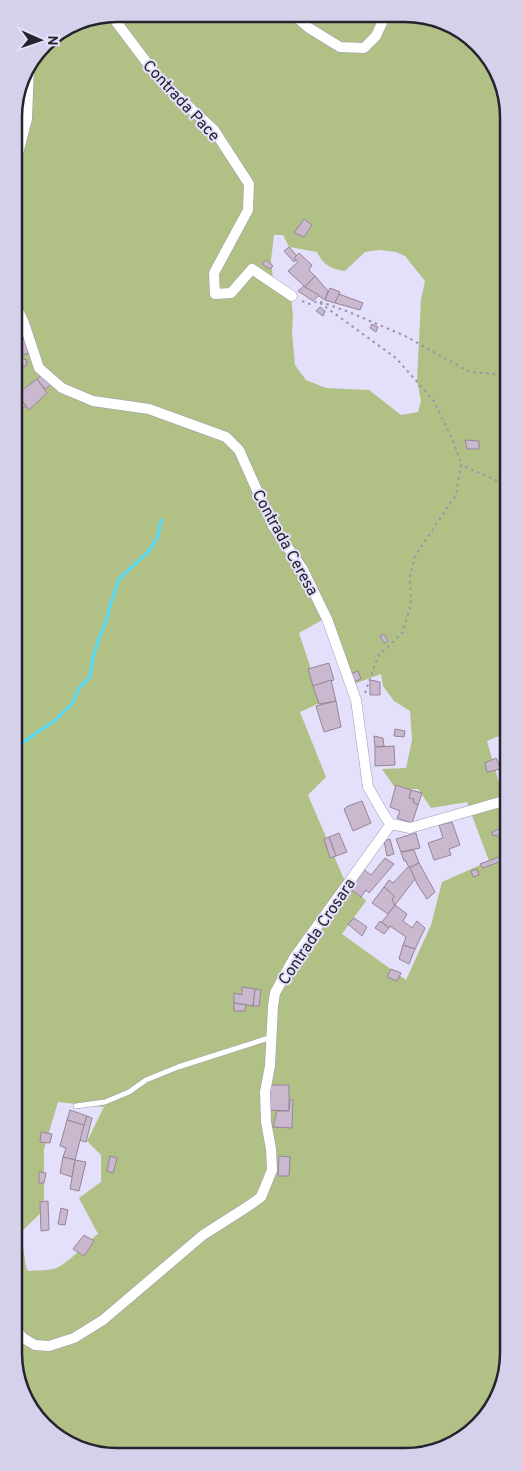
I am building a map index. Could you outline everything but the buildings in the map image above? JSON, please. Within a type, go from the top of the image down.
[{"type":"street","points":[[302,22],[340,47],[364,48],[376,36],[382,22]]},
{"type":"street","name":"Contrada Pace","points":[[117,23],[160,80],[214,130],[249,184],[248,210],[214,273],[215,294],[231,293],[252,269],[292,296]]},
{"type":"street","points":[[23,132],[26,119],[28,88]]},
{"type":"street","name":"Contrada Ceresa","points":[[23,321],[40,368],[62,388],[93,400],[149,409],[226,437],[239,450],[273,526],[302,568],[327,619],[356,700],[368,787],[386,818],[392,824]]},
{"type":"street","points":[[392,824],[410,828],[499,802]]},
{"type":"street","name":"Contrada Crosara","points":[[22,1336],[36,1345],[49,1346],[74,1338],[103,1320],[203,1235],[261,1197],[272,1170],[265,1092],[270,1066],[275,993],[279,982],[294,958],[392,824]]},
{"type":"lane","points":[[76,1106],[105,1102],[129,1092],[146,1080],[178,1067],[272,1037]]},
{"type":"path","points":[[292,296],[310,304],[318,301],[349,312],[405,336],[470,372],[500,374]]},
{"type":"path","points":[[318,301],[396,358],[434,400],[454,443],[461,465],[456,495],[415,556],[410,577],[411,604],[404,632],[378,656],[366,692]]},
{"type":"path","points":[[461,465],[500,482]]},
{"type":"green space","points":[[404,22],[423,24],[446,32],[472,50],[487,70],[498,99],[500,118],[500,736],[487,741],[499,785],[499,1366],[487,1401],[467,1425],[452,1436],[423,1447],[112,1448],[99,1447],[70,1436],[50,1421],[35,1401],[24,1372],[22,1353],[22,1240],[28,1271],[50,1270],[64,1264],[98,1234],[79,1198],[101,1182],[101,1155],[87,1141],[104,1107],[58,1102],[44,1149],[44,1210],[22,1231],[23,105],[32,76],[39,65],[65,65],[65,39],[70,35],[99,24],[112,23]],"holes":[[[274,235],[283,235],[289,247],[317,252],[328,266],[345,271],[365,252],[379,250],[396,252],[405,256],[425,281],[421,299],[417,381],[421,401],[418,412],[401,415],[369,390],[326,388],[306,380],[295,365],[291,298],[273,280],[271,260]],[[329,616],[354,684],[381,674],[383,686],[394,701],[410,711],[412,740],[406,768],[382,769],[396,789],[418,789],[431,808],[467,802],[489,861],[442,882],[431,925],[406,980],[342,934],[366,901],[343,877],[308,795],[326,777],[300,712],[322,702],[299,633]]]},
{"type":"waterway","points":[[22,743],[53,722],[72,704],[79,688],[90,677],[93,658],[119,579],[149,551],[158,536],[161,520]]}]
